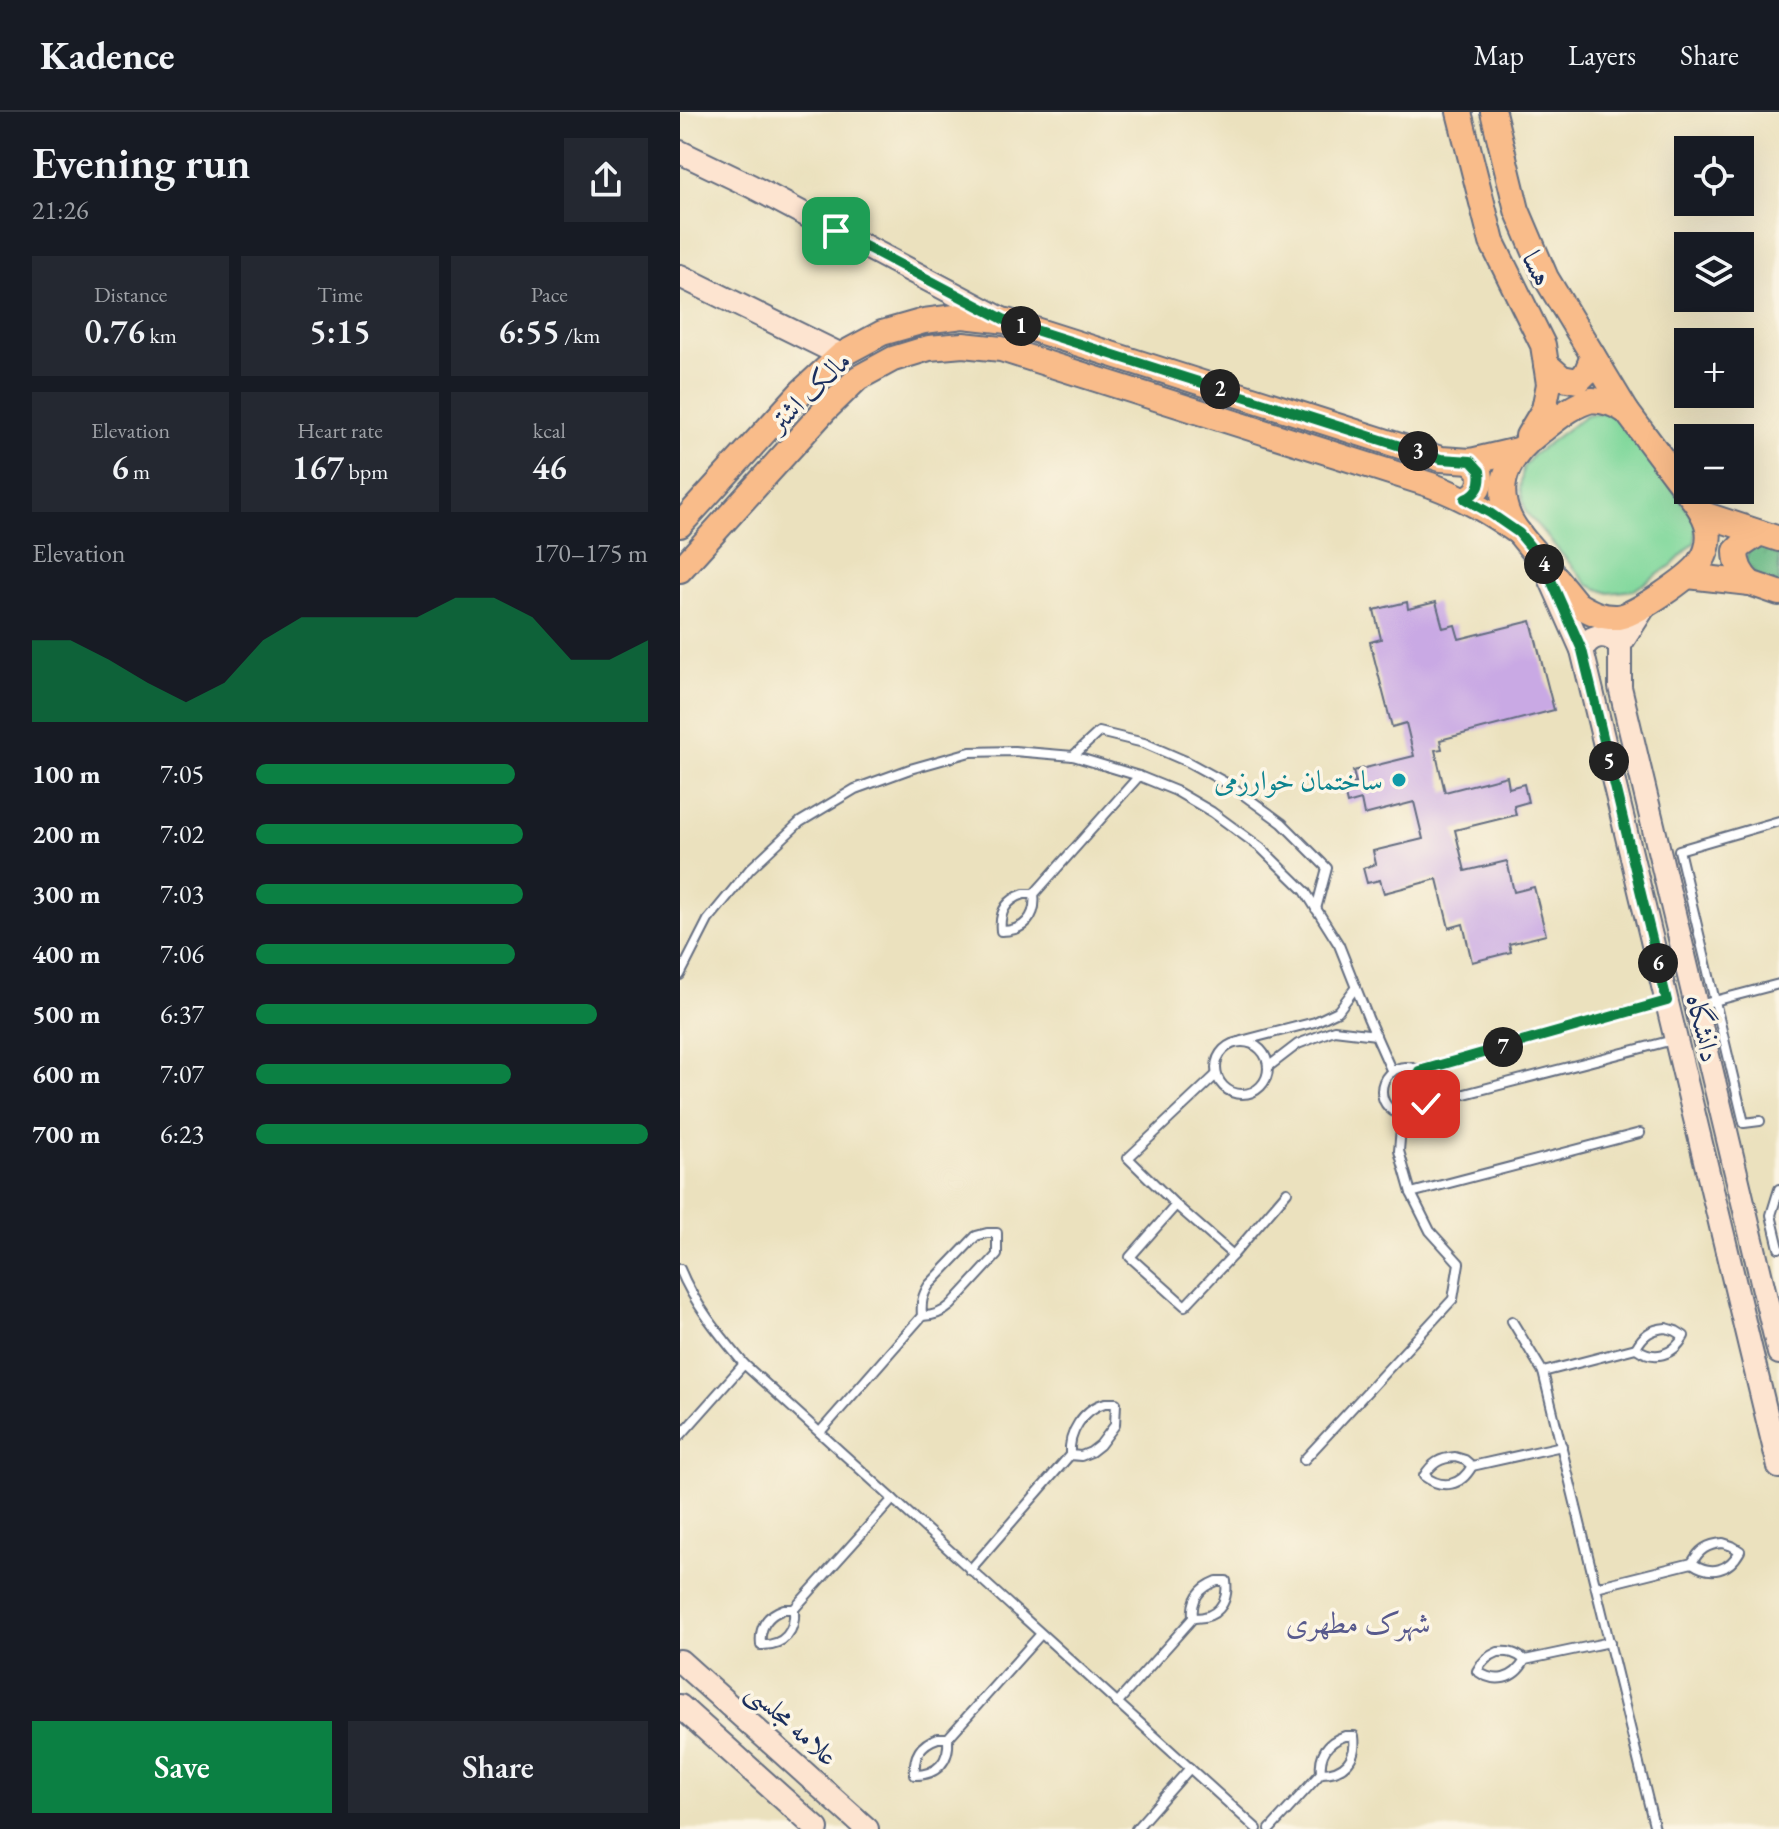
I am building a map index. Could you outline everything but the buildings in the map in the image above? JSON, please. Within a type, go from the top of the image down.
[{"type":"main road","name":"هسا","points":[[1459,112],[1492,242],[1543,345],[1549,384],[1544,409],[1521,447]]},
{"type":"main road","name":"هسا","points":[[1493,112],[1517,210],[1546,278],[1627,412]]},
{"type":"main road","points":[[680,152],[1007,321]]},
{"type":"main road","points":[[680,276],[841,355]]},
{"type":"main road","name":"مالک اشتر","points":[[680,525],[802,391],[841,355],[882,333],[924,321],[963,316],[1007,321],[1441,459],[1471,461],[1521,447]]},
{"type":"main road","name":"مالک اشتر","points":[[680,570],[824,411],[858,378],[893,359],[929,348],[963,345],[1001,349],[1416,480],[1465,499],[1519,533]]},
{"type":"main road","points":[[1546,364],[1562,378],[1578,381],[1586,373],[1593,356]]},
{"type":"main road","points":[[1592,400],[1604,401],[1616,404],[1627,412],[1703,514],[1709,537],[1701,563],[1688,576],[1631,614],[1603,616],[1577,604],[1519,533],[1503,497],[1504,478],[1511,459],[1521,447],[1579,404],[1592,400]]},
{"type":"main road","points":[[1465,499],[1480,485],[1480,471],[1471,461]]},
{"type":"main road","points":[[1703,514],[1769,536]]},
{"type":"main road","points":[[1750,583],[1737,564],[1736,551],[1742,545],[1769,536]]},
{"type":"main road","name":"دانشگاه","points":[[1543,562],[1582,650],[1779,1467]]},
{"type":"main road","points":[[1688,576],[1750,583],[1779,593]]},
{"type":"main road","points":[[1582,650],[1590,639],[1603,635],[1620,645],[1647,603]]},
{"type":"main road","name":"دانشگاه","points":[[1620,645],[1620,687],[1706,1003],[1779,1353]]},
{"type":"main road","name":"علامه مجلسی","points":[[680,1661],[867,1829]]},
{"type":"main road","points":[[680,1706],[817,1829]]},
{"type":"lane","points":[[1073,756],[1099,732],[1144,743],[1230,785],[1282,823],[1327,868],[1316,909]]},
{"type":"lane","points":[[680,972],[708,920],[750,869],[800,822],[855,789],[970,752],[1014,751],[1073,756],[1176,791],[1261,848],[1305,891],[1339,945],[1392,1072]]},
{"type":"lane","points":[[1034,894],[1015,897],[1007,903],[1002,911],[1001,931],[1020,928],[1028,922],[1035,904],[1034,894],[1139,776]]},
{"type":"lane","points":[[1760,1121],[1744,1123],[1706,1003],[1679,850],[1779,821]]},
{"type":"lane","points":[[1706,1003],[1779,984]]},
{"type":"lane","points":[[1238,1042],[1255,1045],[1266,1058],[1268,1067],[1264,1084],[1250,1094],[1241,1095],[1225,1089],[1216,1075],[1218,1057],[1230,1045],[1238,1042],[1315,1022],[1338,1011],[1356,987]]},
{"type":"lane","points":[[1419,1071],[1667,1001]]},
{"type":"lane","points":[[1268,1067],[1298,1044],[1334,1030],[1376,1035]]},
{"type":"lane","points":[[1426,1104],[1676,1039]]},
{"type":"lane","points":[[1401,1068],[1419,1071],[1426,1077],[1429,1086],[1430,1095],[1426,1104],[1420,1111],[1411,1114],[1402,1115],[1393,1111],[1383,1097],[1386,1079],[1401,1068]]},
{"type":"lane","points":[[1216,1075],[1128,1158],[1233,1255]]},
{"type":"lane","points":[[1304,1460],[1453,1299],[1459,1263],[1430,1231],[1411,1193],[1399,1151],[1402,1115]]},
{"type":"lane","points":[[1411,1193],[1640,1133]]},
{"type":"lane","points":[[1779,1189],[1771,1215],[1779,1248]]},
{"type":"lane","points":[[1176,1205],[1130,1257],[1185,1306],[1287,1192]]},
{"type":"lane","points":[[820,1432],[922,1316],[923,1294],[929,1285],[976,1236],[997,1233],[997,1255],[943,1312],[922,1316]]},
{"type":"lane","points":[[680,1269],[685,1282],[718,1332],[744,1364],[1257,1829]]},
{"type":"lane","points":[[1512,1321],[1543,1372],[1655,1829]]},
{"type":"lane","points":[[1666,1328],[1684,1336],[1672,1352],[1663,1356],[1644,1354],[1636,1348],[1640,1339],[1657,1329],[1666,1328]]},
{"type":"lane","points":[[1543,1372],[1636,1348]]},
{"type":"lane","points":[[680,1436],[744,1364]]},
{"type":"lane","points":[[970,1570],[1070,1455],[1071,1434],[1077,1425],[1094,1406],[1116,1403],[1115,1425],[1100,1445],[1081,1456],[1070,1455]]},
{"type":"lane","points":[[1472,1466],[1562,1446]]},
{"type":"lane","points":[[1455,1457],[1472,1466],[1468,1474],[1451,1485],[1432,1482],[1424,1476],[1436,1461],[1445,1458],[1455,1457]]},
{"type":"lane","points":[[794,1609],[793,1628],[788,1636],[771,1646],[761,1645],[762,1626],[767,1618],[784,1609],[794,1609],[893,1499]]},
{"type":"lane","points":[[1596,1587],[1692,1563],[1697,1554],[1713,1544],[1723,1543],[1740,1551],[1728,1567],[1719,1570],[1700,1569],[1692,1563]]},
{"type":"lane","points":[[1117,1703],[1193,1618],[1194,1599],[1199,1591],[1217,1581],[1226,1581],[1225,1601],[1220,1609],[1212,1615],[1193,1618]]},
{"type":"lane","points":[[948,1738],[929,1741],[921,1747],[916,1755],[915,1775],[934,1772],[941,1765],[947,1757],[948,1738],[1041,1634]]},
{"type":"lane","points":[[1525,1660],[1520,1669],[1504,1679],[1494,1679],[1477,1671],[1489,1655],[1498,1652],[1517,1654],[1525,1660],[1610,1642]]},
{"type":"lane","points":[[1270,1829],[1321,1773],[1340,1770],[1348,1763],[1355,1746],[1354,1736],[1335,1739],[1328,1745],[1322,1753],[1321,1773]]},
{"type":"lane","points":[[1136,1829],[1190,1768]]},
{"type":"green space","points":[[1608,411],[1623,417],[1674,491],[1674,504],[1683,504],[1695,521],[1695,542],[1672,565],[1634,590],[1609,593],[1588,585],[1526,512],[1520,489],[1523,468],[1533,455],[1586,415]]},
{"type":"green space","points":[[1750,543],[1779,545],[1779,589],[1743,569]]},
{"type":"place","name":"ساختمان خوارزمی","points":[[1399,780]]},
{"type":"district","name":"شهرک مطهری","points":[[1358,1622]]},
{"type":"route","points":[[836,231],[1007,321],[1441,459],[1471,461],[1480,471],[1480,485],[1472,496],[1465,499],[1519,533],[1543,562],[1582,650],[1667,1001],[1419,1071],[1426,1077],[1429,1086],[1430,1095],[1426,1104]]}]
